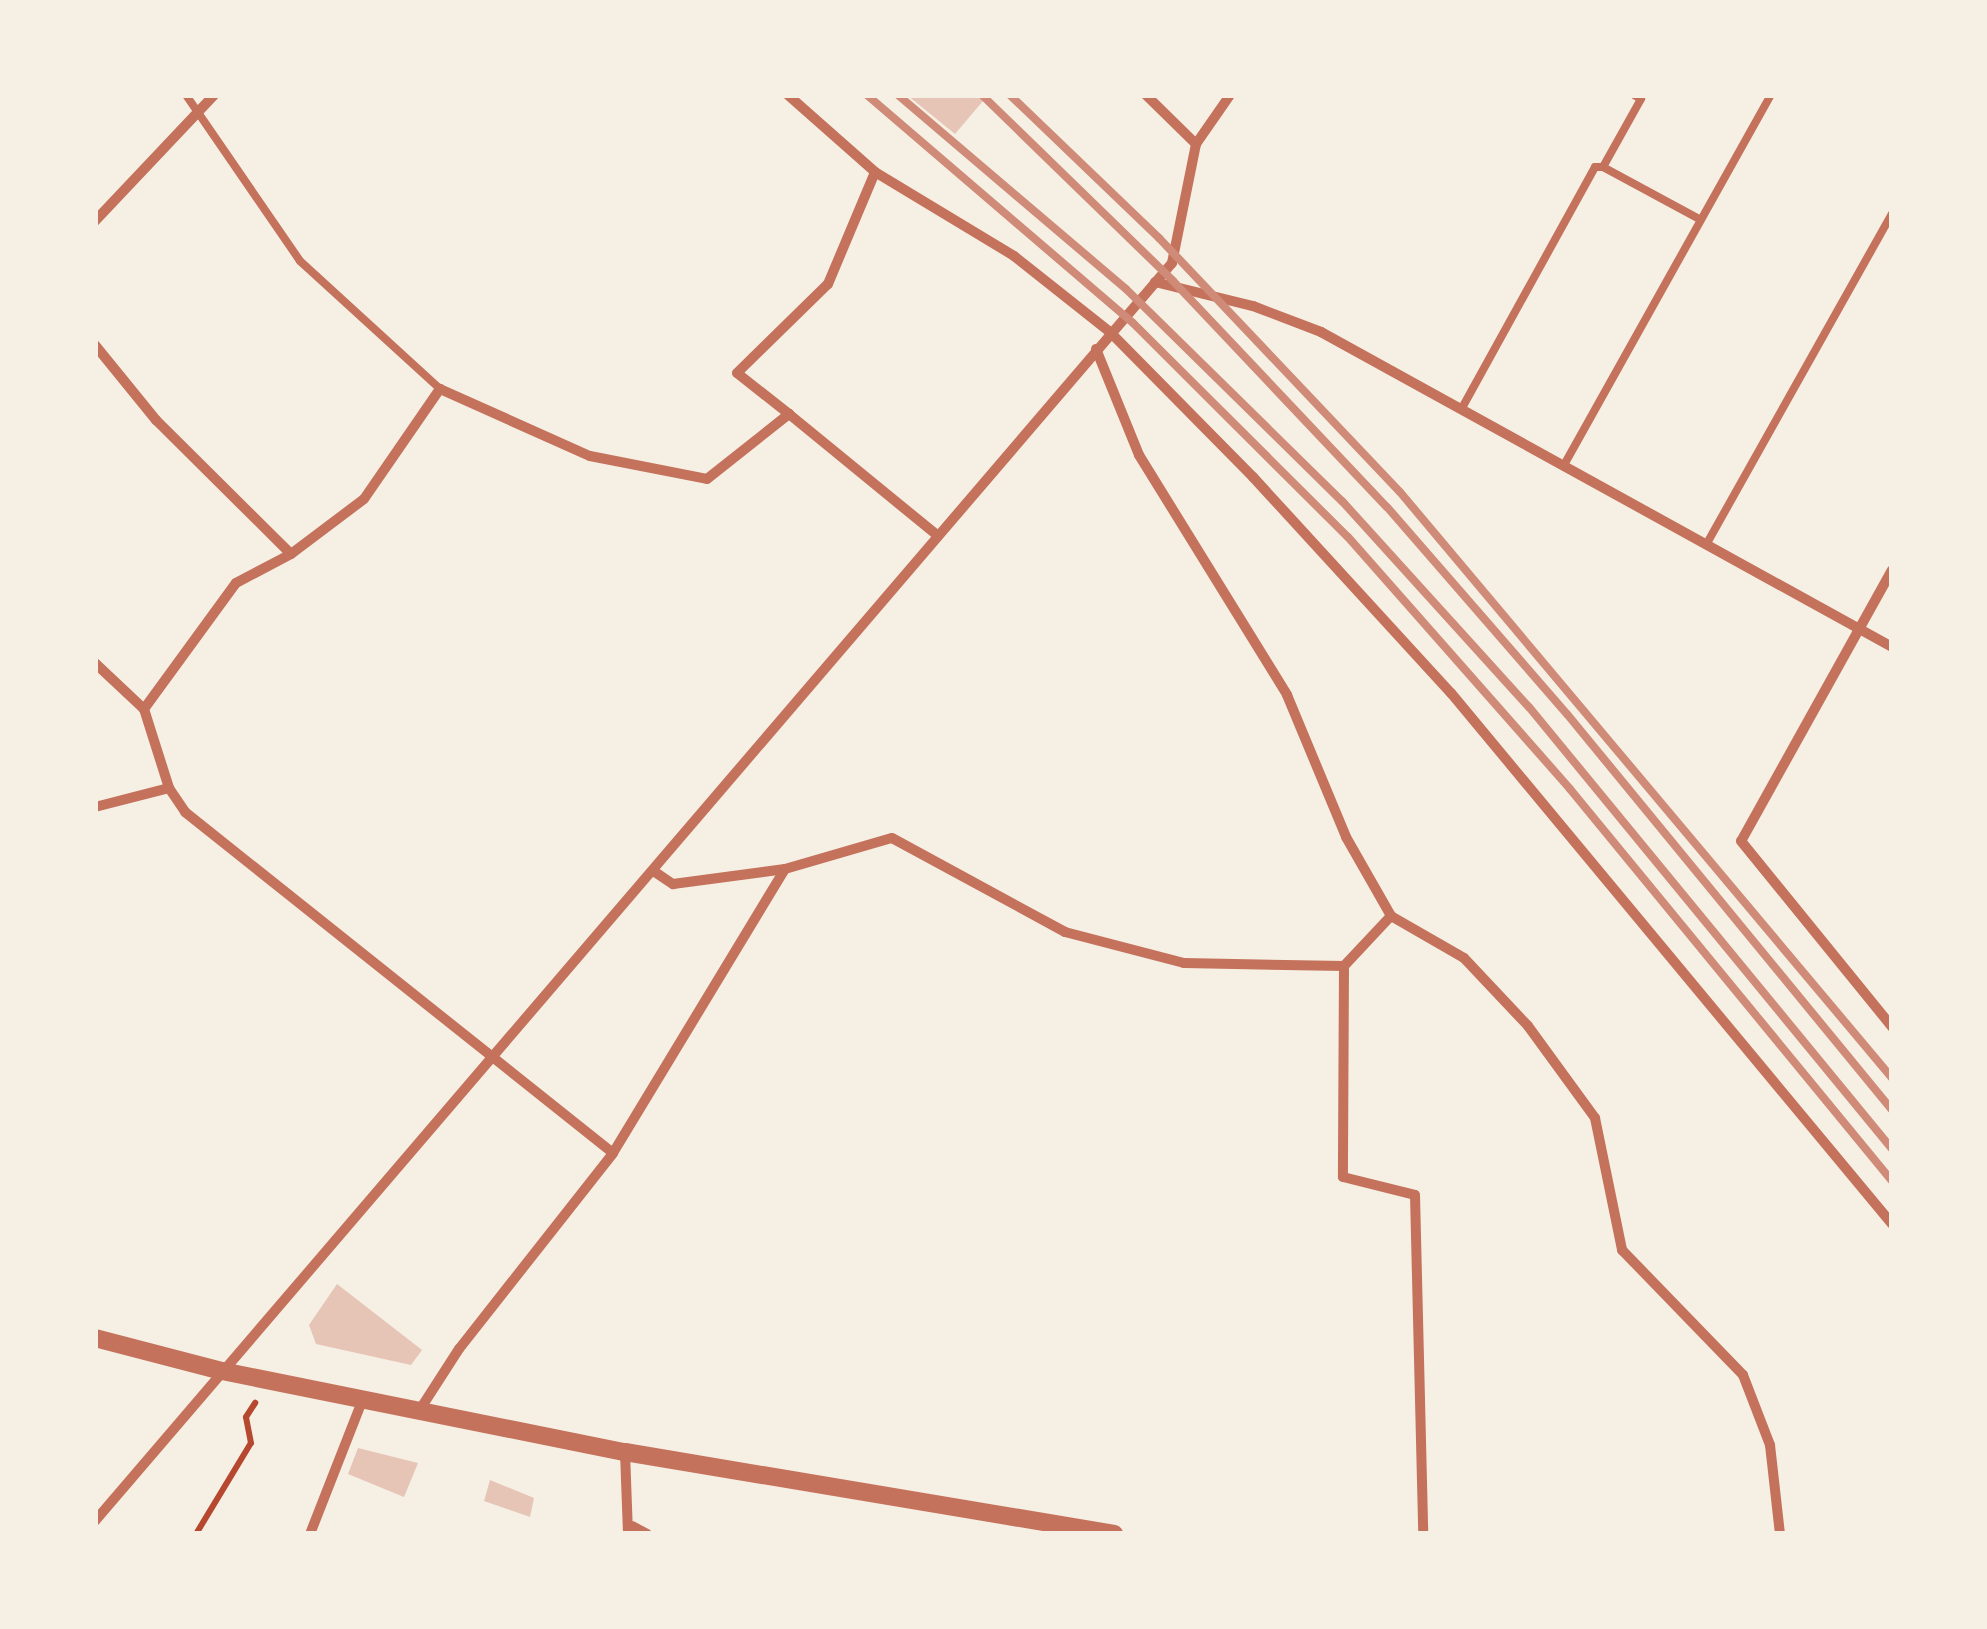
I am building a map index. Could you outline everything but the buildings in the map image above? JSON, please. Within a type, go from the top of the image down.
[{"type":"street","points":[[95,221],[214,95]]},
{"type":"street","points":[[788,95],[875,172],[1014,256],[1110,332],[1381,611],[1892,1224]]},
{"type":"street","points":[[1146,95],[1196,144]]},
{"type":"street","points":[[95,1522],[655,872],[1172,262],[1196,144],[1230,95]]},
{"type":"street","points":[[875,172],[828,284],[737,372],[937,535]]},
{"type":"street","points":[[1155,282],[1253,306],[1320,332],[1892,647]]},
{"type":"street","points":[[95,344],[156,420],[291,554]]},
{"type":"street","points":[[1096,349],[1139,455],[1287,695],[1346,837],[1391,916],[1464,958],[1528,1026],[1595,1118],[1622,1250],[1743,1376],[1770,1445],[1780,1534]]},
{"type":"street","points":[[144,709],[236,583],[291,554],[364,499],[440,389],[590,456],[707,479],[789,414]]},
{"type":"street","points":[[1892,570],[1742,841],[1892,1026]]},
{"type":"street","points":[[95,663],[144,709],[169,788],[184,812],[614,1153]]},
{"type":"street","points":[[95,807],[169,788]]},
{"type":"street","points":[[655,872],[673,884],[785,869],[892,838],[1065,932],[1184,963],[1344,966]]},
{"type":"street","points":[[419,1411],[458,1349],[614,1153],[785,869]]},
{"type":"street","points":[[1391,916],[1344,966],[1343,1177],[1415,1195],[1423,1534]]},
{"type":"street","points":[[95,1338],[222,1371],[625,1452],[1114,1534]]},
{"type":"street","points":[[310,1534],[364,1398]]},
{"type":"street","points":[[625,1452],[630,1530],[647,1534]]},
{"type":"lane","points":[[186,95],[300,261],[440,389]]},
{"type":"lane","points":[[1604,167],[1641,99],[1634,95]]},
{"type":"lane","points":[[1564,465],[1772,95]]},
{"type":"lane","points":[[1462,408],[1595,167],[1604,167],[1701,220]]},
{"type":"lane","points":[[1706,545],[1892,214]]},
{"type":"path","points":[[196,1534],[250,1443],[246,1417],[270,1381]]},
{"type":"railway","points":[[867,95],[1133,323],[1348,537],[1570,789],[1892,1181]]},
{"type":"railway","points":[[898,95],[1126,289],[1342,501],[1529,707],[1892,1149]]},
{"type":"railway","points":[[982,95],[1173,281],[1387,507],[1567,714],[1892,1110]]},
{"type":"railway","points":[[1010,95],[1159,238],[1400,492],[1892,1078]]}]
